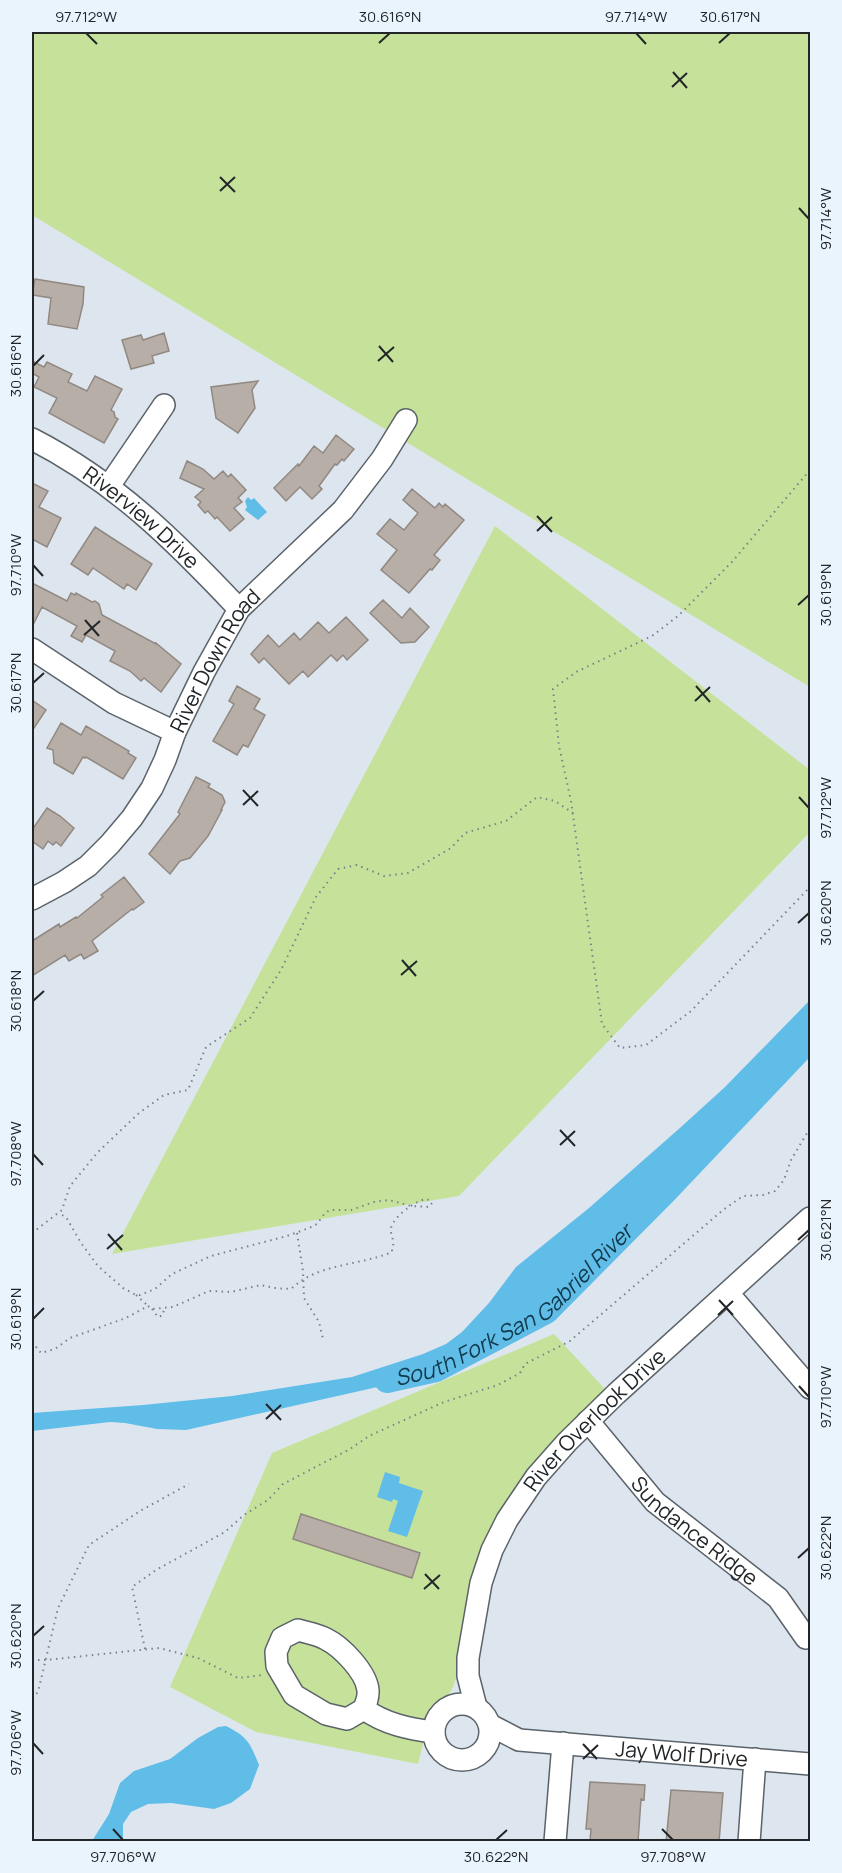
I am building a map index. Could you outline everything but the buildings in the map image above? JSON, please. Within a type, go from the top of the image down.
[{"type":"street","points":[[109,486],[164,405]]},
{"type":"street","name":"River Down Road","points":[[32,899],[88,866],[132,818],[152,788],[175,732],[214,653],[239,609],[343,510],[382,459],[406,420]]},
{"type":"street","name":"Riverview Drive","points":[[32,439],[109,486],[147,516],[239,609]]},
{"type":"street","points":[[32,649],[114,703],[175,732]]},
{"type":"street","name":"River Overlook Drive","points":[[468,1676],[468,1658],[481,1583],[492,1550],[507,1520],[536,1477],[588,1422],[810,1218]]},
{"type":"street","points":[[728,1293],[810,1388]]},
{"type":"street","name":"Sundance Ridge","points":[[588,1422],[655,1502],[778,1598],[806,1638]]},
{"type":"street","points":[[298,1630],[315,1634],[328,1640],[353,1661],[366,1679],[369,1693],[364,1709],[347,1719],[326,1714],[294,1695],[277,1666],[276,1652],[282,1638],[298,1630]]},
{"type":"street","points":[[451,1706],[468,1704],[485,1714],[490,1725],[490,1740],[481,1754],[465,1760],[456,1760],[441,1751],[436,1743],[434,1732],[438,1717],[451,1706],[468,1676]]},
{"type":"street","points":[[468,1676],[476,1707]]},
{"type":"street","points":[[364,1709],[405,1728],[434,1732]]},
{"type":"street","name":"Jay Wolf Drive","points":[[490,1725],[519,1740],[810,1764]]},
{"type":"street","name":"Jay Wolf Drive","points":[[486,1747],[519,1740]]},
{"type":"street","points":[[555,1842],[563,1743]]},
{"type":"street","points":[[749,1842],[755,1759]]},
{"type":"path","points":[[810,470],[731,563],[678,616],[652,636],[576,672],[553,689],[559,746],[573,813],[602,1024],[620,1048],[646,1045],[691,1011],[810,887]]},
{"type":"path","points":[[32,1233],[62,1210],[70,1186],[98,1152],[139,1113],[164,1095],[188,1090],[206,1047],[250,1018],[281,970],[316,897],[338,869],[357,865],[384,876],[408,873],[451,848],[465,833],[506,821],[537,797],[555,801],[573,813]]},
{"type":"path","points":[[145,1649],[132,1587],[156,1570],[225,1532],[244,1515],[268,1500],[283,1484],[350,1449],[369,1436],[444,1402],[498,1385],[520,1373],[525,1364],[570,1341],[723,1210],[744,1196],[763,1195],[775,1191],[784,1180],[790,1160],[810,1128]]},
{"type":"path","points":[[136,1295],[155,1289],[172,1274],[211,1256],[297,1233],[317,1224],[330,1210],[351,1210],[374,1202],[389,1200],[411,1206],[429,1207],[432,1203],[427,1199],[417,1201],[411,1206],[393,1222],[390,1231],[394,1240],[392,1251],[379,1257],[326,1269],[302,1279],[291,1288],[261,1285],[231,1292],[209,1291],[173,1307],[152,1309]]},
{"type":"path","points":[[58,1213],[66,1217],[81,1244],[98,1266],[123,1288],[136,1295],[158,1317],[163,1315],[164,1308]]},
{"type":"path","points":[[297,1233],[304,1298],[319,1322],[323,1340]]},
{"type":"path","points":[[32,1342],[41,1353],[56,1349],[70,1338],[126,1318],[148,1306]]},
{"type":"path","points":[[32,1698],[38,1692],[58,1608],[89,1545],[140,1511],[189,1484]]},
{"type":"path","points":[[32,1660],[159,1648],[198,1658],[238,1678],[265,1674]]},
{"type":"green space","points":[[32,32],[810,32],[810,687],[32,215]]},
{"type":"green space","points":[[495,526],[810,770],[810,832],[459,1196],[112,1254]]},
{"type":"green space","points":[[554,1334],[606,1390],[520,1485],[453,1687],[444,1704],[429,1720],[418,1764],[256,1732],[170,1687],[272,1453]]},
{"type":"water","points":[[248,497],[251,500],[254,498],[267,512],[258,520],[245,510],[247,507],[245,501]]},
{"type":"water","points":[[810,1000],[810,1040],[607,1247],[536,1308],[476,1352],[449,1364],[382,1386],[186,1430],[157,1429],[110,1422],[32,1431],[32,1413],[232,1396],[352,1377],[423,1354],[446,1344],[462,1332],[489,1303],[516,1267],[589,1208],[681,1127],[725,1087]]},
{"type":"water","points":[[385,1472],[400,1477],[399,1483],[423,1491],[407,1537],[388,1531],[398,1501],[393,1499],[392,1502],[377,1497]]},
{"type":"water","points":[[226,1726],[247,1741],[259,1765],[250,1789],[231,1803],[214,1809],[171,1803],[148,1804],[131,1812],[123,1824],[123,1841],[92,1841],[109,1814],[120,1783],[134,1771],[170,1759],[198,1738],[218,1727]]},
{"type":"waterway","name":"South Fork San Gabriel River","points":[[387,1380],[436,1369],[546,1311],[665,1191],[810,1038]]}]
